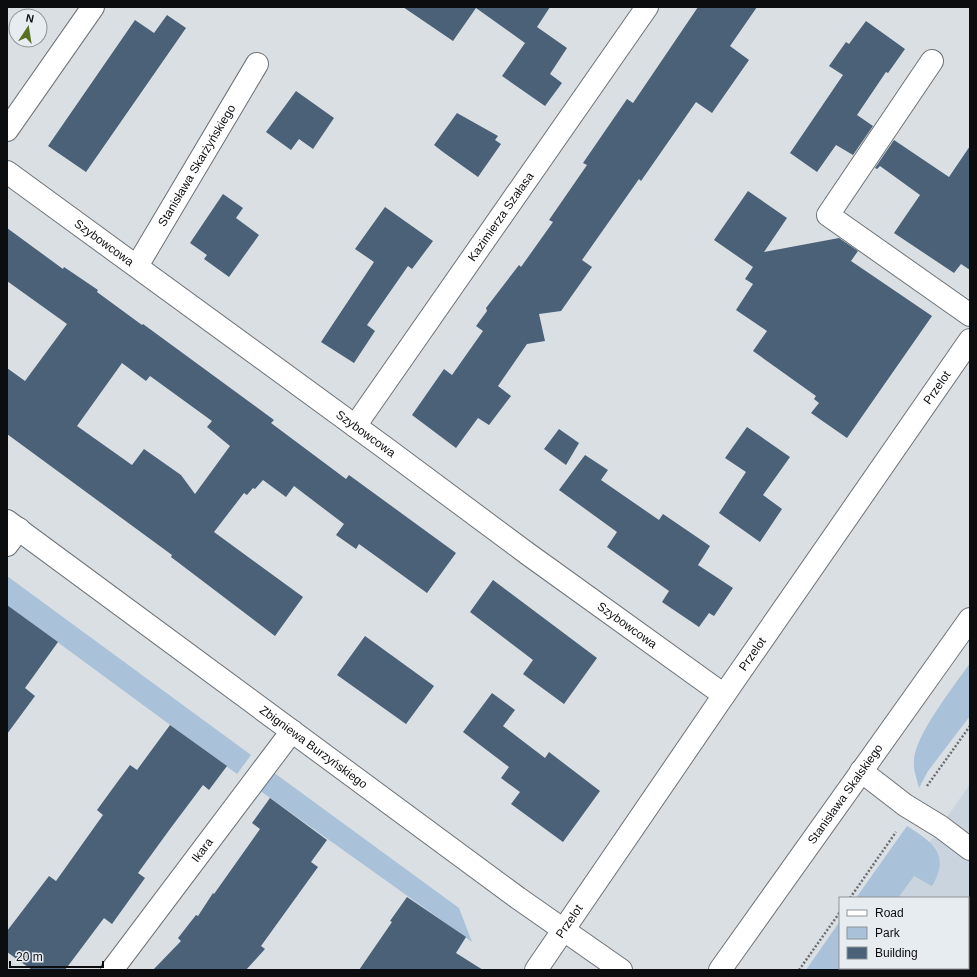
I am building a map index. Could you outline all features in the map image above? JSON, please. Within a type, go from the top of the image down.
[{"type":"street","points":[[7,130],[94,7]]},
{"type":"street","name":"Kazimierza Szałasa","points":[[355,426],[647,7]]},
{"type":"street","points":[[932,61],[828,215],[970,315]]},
{"type":"street","name":"Stanisława Skarżyńskiego","points":[[137,266],[257,64]]},
{"type":"street","name":"Szybowcowa","points":[[7,172],[528,554],[724,695]]},
{"type":"street","name":"Przelot","points":[[536,970],[970,340]]},
{"type":"street","name":"Zbigniewa Burzyńskiego","points":[[11,532],[292,731],[512,893],[621,970]]},
{"type":"street","name":"Stanisława Skalskiego","points":[[720,970],[970,619]]},
{"type":"street","name":"Ikara","points":[[112,970],[292,731]]},
{"type":"street","points":[[861,771],[905,805],[940,827],[970,849]]},
{"type":"path","points":[[799,970],[839,913]]},
{"type":"shaded area","points":[[970,784],[970,970],[841,970],[969,969],[969,897],[892,897]]},
{"type":"green space","points":[[7,576],[251,755],[237,774],[7,605]]},
{"type":"green space","points":[[970,663],[970,716],[928,771],[919,788],[914,761],[921,738],[936,711]]},
{"type":"green space","points":[[273,772],[459,908],[472,942],[259,790]]},
{"type":"green space","points":[[907,826],[924,838],[936,850],[940,865],[932,886],[914,876],[899,897],[857,897]]},
{"type":"green space","points":[[839,922],[839,969],[875,969],[874,970],[806,970]]},
{"type":"building","points":[[403,7],[550,7],[537,27],[567,48],[550,74],[562,83],[545,106],[502,76],[525,43],[476,8],[453,41]]},
{"type":"building","points":[[698,7],[757,7],[730,46],[749,60],[712,113],[696,102],[641,181],[639,179],[582,260],[592,267],[561,311],[539,314],[545,341],[527,344],[498,386],[511,396],[489,425],[478,418],[456,448],[412,415],[444,369],[452,375],[483,331],[476,326],[487,311],[486,308],[519,265],[521,267],[553,222],[549,220],[587,165],[583,163],[627,99],[633,103]]},
{"type":"building","points":[[167,15],[186,28],[86,172],[48,146],[135,20],[154,33]]},
{"type":"building","points":[[866,21],[905,49],[888,73],[886,72],[857,115],[873,126],[853,155],[836,145],[817,172],[790,153],[843,75],[829,66],[846,42],[849,44]]},
{"type":"building","points":[[296,91],[334,118],[313,149],[299,139],[291,150],[266,132]]},
{"type":"building","points":[[457,113],[498,136],[495,140],[501,144],[478,177],[434,145]]},
{"type":"building","points":[[894,140],[949,177],[970,146],[970,270],[961,264],[954,273],[894,233],[920,195],[880,166],[877,169],[875,168]]},
{"type":"building","points":[[748,191],[787,218],[764,252],[839,238],[858,251],[851,261],[932,316],[847,438],[811,413],[819,403],[814,399],[816,396],[753,351],[767,331],[736,310],[753,284],[745,279],[753,267],[714,240]]},
{"type":"building","points":[[223,194],[243,208],[236,218],[259,235],[229,277],[204,259],[207,255],[190,243]]},
{"type":"building","points":[[385,207],[433,241],[412,269],[408,266],[367,325],[375,331],[354,363],[321,342],[374,262],[355,249]]},
{"type":"building","points":[[7,228],[63,269],[64,267],[98,290],[97,292],[274,420],[271,423],[346,479],[349,475],[456,553],[427,593],[359,544],[356,549],[336,535],[344,524],[294,486],[286,497],[263,480],[247,495],[244,493],[214,532],[303,597],[275,636],[171,557],[172,555],[7,434],[7,368],[25,381],[67,324],[7,281]],"holes":[[[122,363],[146,381],[150,376],[212,421],[207,427],[230,446],[195,494],[181,475],[144,449],[132,465],[77,426]]]},
{"type":"building","points":[[747,427],[790,457],[763,495],[782,509],[760,542],[719,513],[746,472],[725,458]]},
{"type":"building","points":[[559,429],[579,443],[566,465],[544,449]]},
{"type":"building","points":[[585,455],[608,470],[601,480],[659,520],[663,514],[710,546],[698,565],[733,588],[714,616],[709,613],[699,627],[662,602],[669,591],[607,547],[617,532],[559,490]]},
{"type":"building","points":[[493,580],[597,658],[564,704],[523,674],[533,660],[470,612]]},
{"type":"building","points":[[7,605],[58,642],[25,688],[35,696],[7,734]]},
{"type":"building","points":[[365,636],[434,686],[406,724],[337,675]]},
{"type":"building","points":[[492,693],[515,710],[503,726],[545,758],[549,752],[600,791],[563,842],[511,804],[520,792],[501,778],[509,767],[463,732]]},
{"type":"building","points":[[170,725],[227,766],[209,790],[203,785],[170,829],[138,873],[145,878],[112,924],[104,918],[65,970],[32,970],[7,952],[7,931],[49,876],[56,881],[103,815],[97,810],[113,788],[130,765],[137,770]]},
{"type":"building","points":[[270,798],[327,840],[311,862],[318,867],[261,946],[265,949],[246,970],[153,970],[181,941],[178,938],[196,915],[198,916],[260,829],[252,823]]},
{"type":"building","points":[[407,897],[466,937],[456,953],[483,970],[359,970],[392,922],[390,921]]}]
